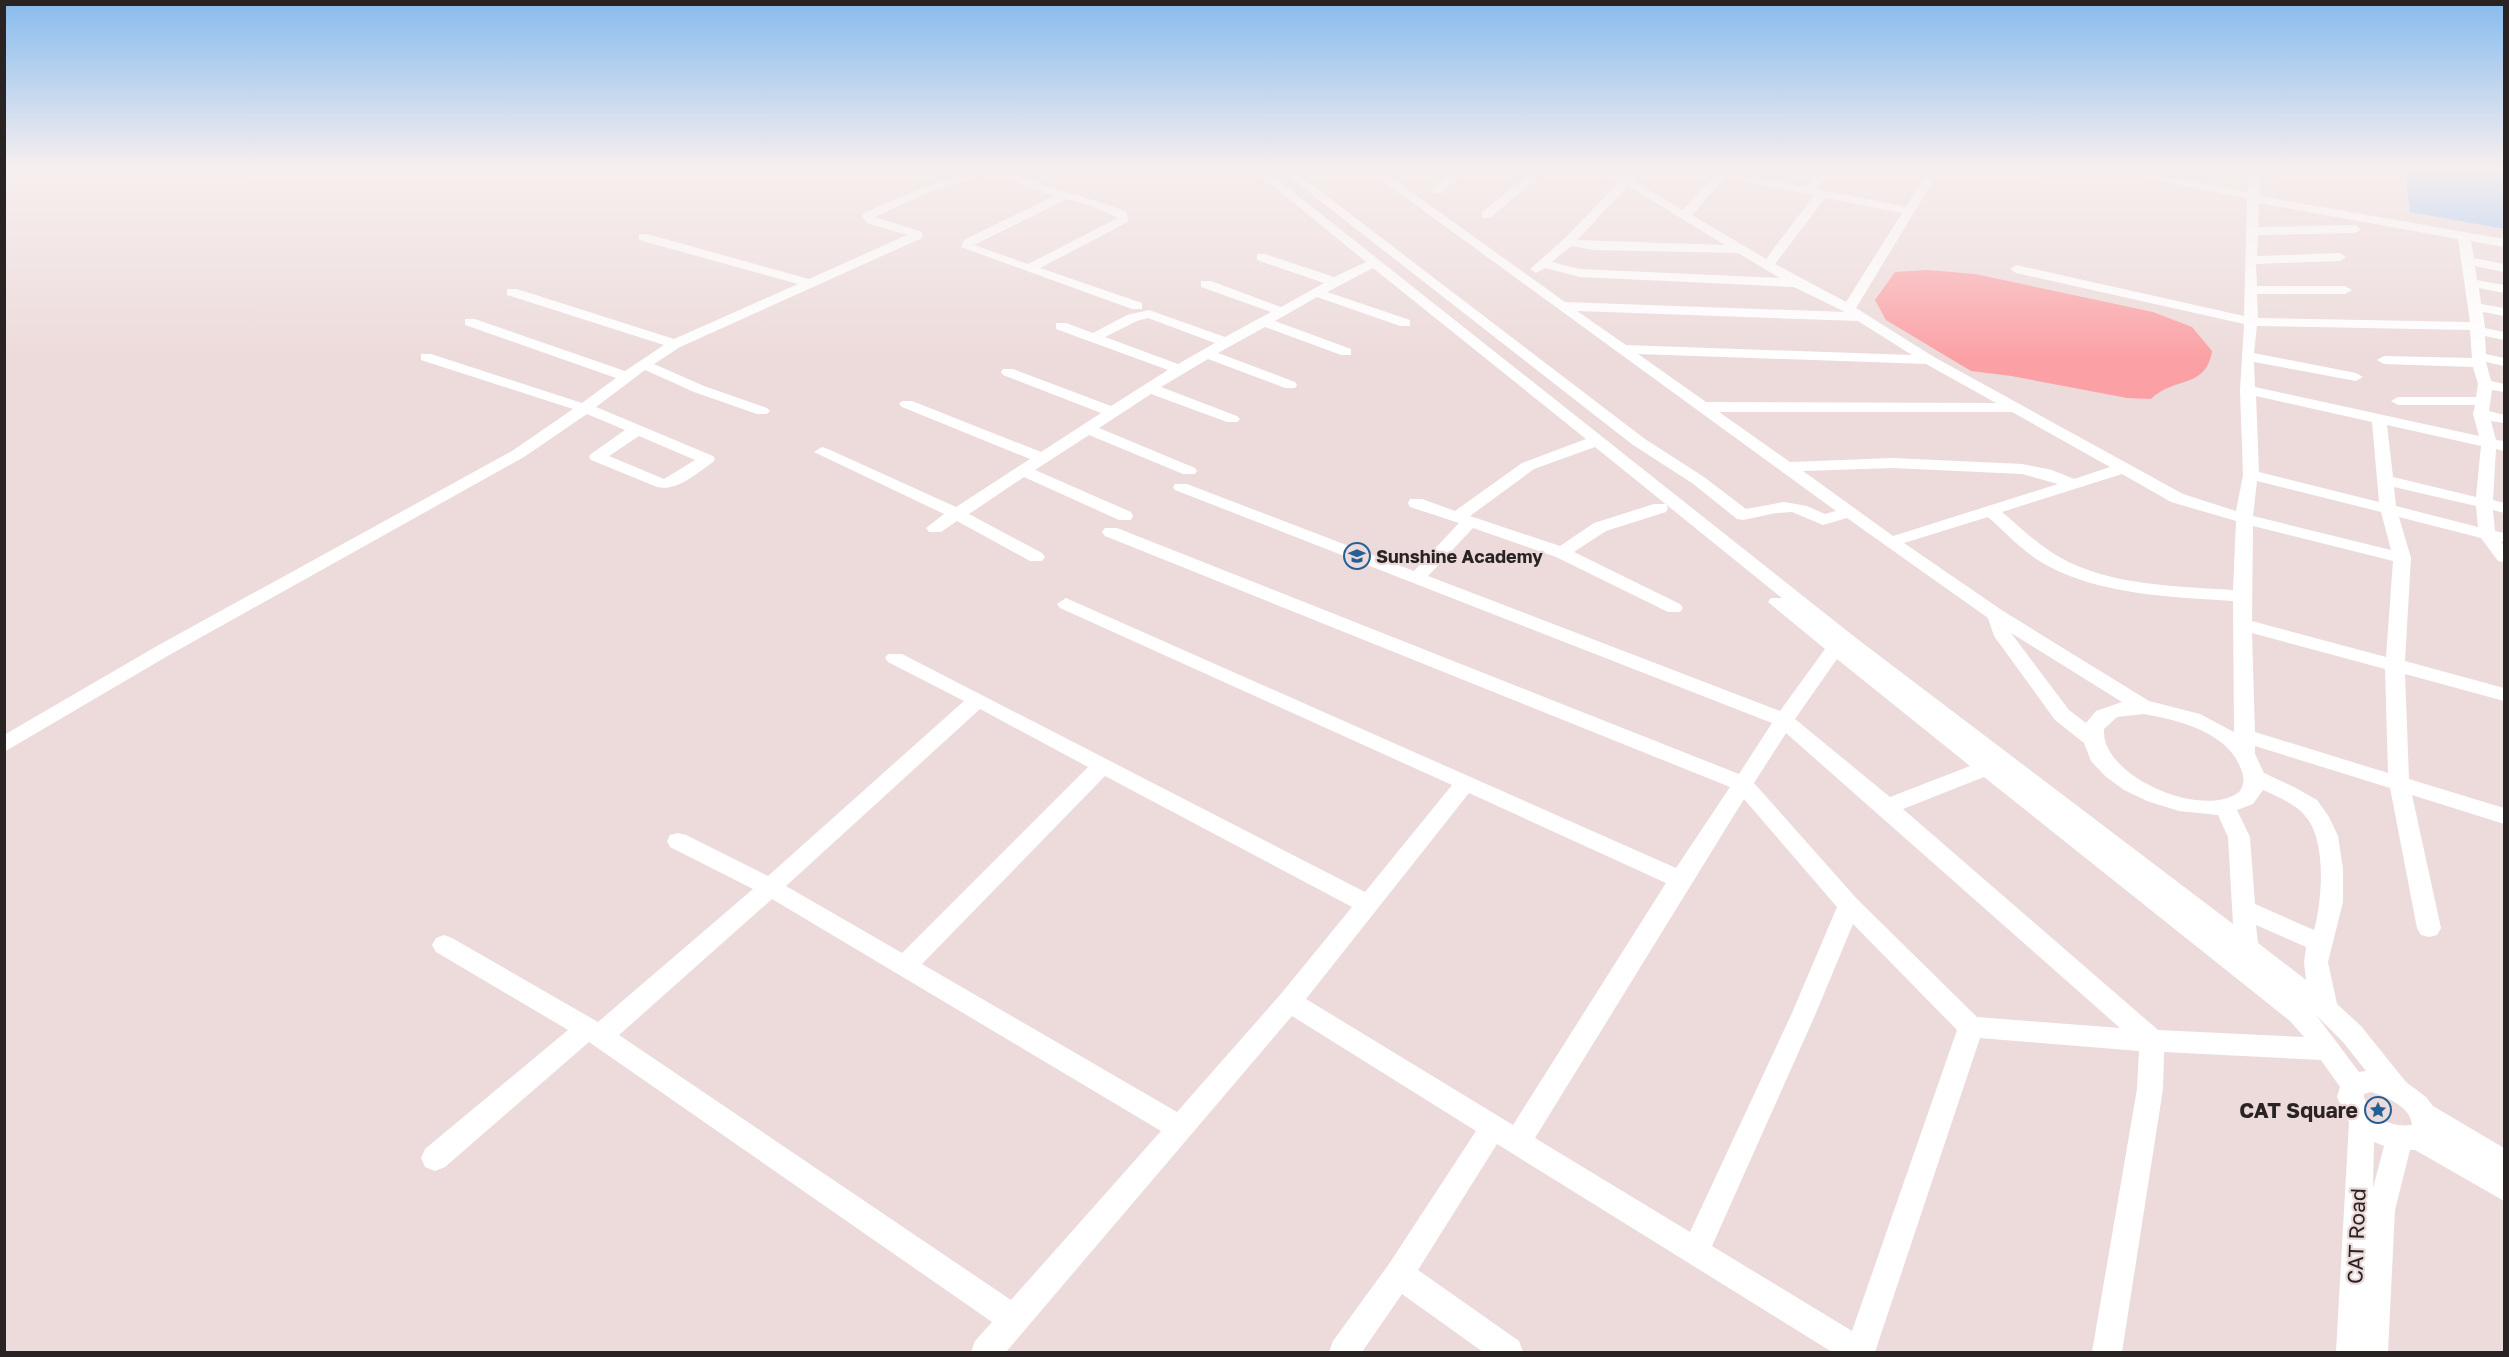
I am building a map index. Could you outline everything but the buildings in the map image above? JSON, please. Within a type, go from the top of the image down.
[{"type":"street","points":[[4,745],[164,650],[518,454],[546,437],[642,364],[675,344],[918,236],[904,231]]},
{"type":"street","points":[[991,231],[968,243],[968,247],[1137,306]]},
{"type":"street","points":[[1028,269],[1100,231]]},
{"type":"street","points":[[1324,231],[1589,443],[1849,642],[1995,764],[2237,953],[2326,1009],[2352,1034],[2396,1089],[2412,1101],[2414,1131]]},
{"type":"street","points":[[1329,231],[1368,265]]},
{"type":"street","points":[[1365,231],[1639,442],[1698,480],[1743,515],[1784,506],[1801,507],[1823,520],[1849,512]]},
{"type":"street","points":[[1456,231],[1523,276],[1785,467],[1996,615],[2144,706]]},
{"type":"street","points":[[1523,276],[1544,264],[1579,231]]},
{"type":"street","points":[[1711,231],[1797,283],[1853,313],[1929,360],[2121,469],[2177,498],[2246,519],[2402,558]]},
{"type":"street","points":[[1768,264],[1789,231]]},
{"type":"street","points":[[1853,313],[1899,231]]},
{"type":"street","points":[[2251,231],[2251,322],[2247,356],[2247,390],[2251,475],[2245,497],[2242,596],[2245,737],[2255,778],[2252,791],[2242,801],[2225,807],[2203,808],[2153,796],[2111,769],[2099,754],[2093,739],[2095,725],[2105,714],[2122,708],[2144,706],[2170,711],[2245,737],[2505,816]]},
{"type":"street","points":[[2439,231],[2505,243]]},
{"type":"street","points":[[2464,236],[2485,384],[2482,407],[2497,444],[2484,503],[2487,534],[2505,556]]},
{"type":"street","points":[[643,237],[809,283]]},
{"type":"street","points":[[1569,242],[1670,249],[1742,249]]},
{"type":"street","points":[[1261,257],[1335,282]]},
{"type":"street","points":[[2250,260],[2340,257]]},
{"type":"street","points":[[2467,261],[2505,268]]},
{"type":"street","points":[[1544,264],[1580,273],[1797,283]]},
{"type":"street","points":[[935,528],[1179,369],[1261,321],[1368,265]]},
{"type":"street","points":[[2016,269],[2251,322],[2478,328],[2505,336]]},
{"type":"street","points":[[2470,282],[2505,289]]},
{"type":"street","points":[[1206,284],[1280,311]]},
{"type":"street","points":[[2251,290],[2345,290]]},
{"type":"street","points":[[512,292],[675,344]]},
{"type":"street","points":[[1315,292],[1404,323]]},
{"type":"street","points":[[1563,306],[1853,313]]},
{"type":"street","points":[[2474,306],[2505,312]]},
{"type":"street","points":[[1095,337],[1132,318],[1149,314],[1225,342]]},
{"type":"street","points":[[1261,321],[1346,352]]},
{"type":"street","points":[[470,322],[625,376]]},
{"type":"street","points":[[1061,326],[1179,369]]},
{"type":"street","points":[[1622,349],[1929,360]]},
{"type":"street","points":[[1205,354],[1290,385]]},
{"type":"street","points":[[2247,356],[2356,377]]},
{"type":"street","points":[[426,357],[582,408],[639,430],[707,459],[674,481],[663,484],[597,457],[627,435],[639,430]]},
{"type":"street","points":[[2384,360],[2505,362]]},
{"type":"street","points":[[642,364],[699,389],[762,411]]},
{"type":"street","points":[[1008,372],[1112,412]]},
{"type":"street","points":[[2485,384],[2505,388]]},
{"type":"street","points":[[1149,388],[1232,419]]},
{"type":"street","points":[[2247,390],[2497,444]]},
{"type":"street","points":[[2398,401],[2482,407],[2505,419]]},
{"type":"street","points":[[907,404],[1042,458]]},
{"type":"street","points":[[1702,407],[2013,408]]},
{"type":"street","points":[[2379,417],[2388,509],[2402,558],[2396,664],[2399,782],[2429,928]]},
{"type":"street","points":[[1086,428],[1185,479],[1417,578],[1784,720],[1887,807],[2151,1041],[2150,1089],[2107,1353]]},
{"type":"street","points":[[1589,443],[1660,508],[1835,649],[1995,764]]},
{"type":"street","points":[[1417,578],[1463,520],[1528,466],[1589,443]]},
{"type":"street","points":[[822,452],[957,514],[1036,557]]},
{"type":"street","points":[[1785,467],[1893,463],[2022,469],[2046,473],[2076,485]]},
{"type":"street","points":[[1891,542],[2121,469]]},
{"type":"street","points":[[1024,471],[1125,516]]},
{"type":"street","points":[[2251,475],[2505,539]]},
{"type":"street","points":[[2384,480],[2505,508]]},
{"type":"street","points":[[1416,503],[1562,553],[1674,608]]},
{"type":"street","points":[[1562,553],[1600,527],[1660,508]]},
{"type":"street","points":[[1991,511],[2048,558],[2064,567],[2108,581],[2178,592],[2242,596]]},
{"type":"street","points":[[1111,532],[1743,784],[1849,904],[1971,1027],[2151,1041],[2328,1049]]},
{"type":"street","points":[[1066,604],[1680,880]]},
{"type":"street","points":[[1996,615],[2001,632],[2062,715],[2093,739]]},
{"type":"street","points":[[2243,625],[2505,694]]},
{"type":"street","points":[[1517,1143],[1680,880],[1784,720],[1835,649]]},
{"type":"street","points":[[895,658],[978,699],[1368,904]]},
{"type":"street","points":[[435,1158],[770,887],[978,699]]},
{"type":"street","points":[[2196,720],[2221,733],[2245,737]]},
{"type":"street","points":[[1887,807],[1995,764]]},
{"type":"street","points":[[905,966],[1103,765]]},
{"type":"street","points":[[2255,778],[2299,798],[2316,813],[2326,833],[2332,872],[2327,927],[2316,953],[2316,974],[2326,1009]]},
{"type":"street","points":[[986,1353],[1178,1127],[1288,1002],[1466,783]]},
{"type":"street","points":[[2225,807],[2239,837],[2244,909],[2237,953]]},
{"type":"street","points":[[678,841],[770,887],[1178,1127]]},
{"type":"street","points":[[1696,1250],[1804,1013],[1849,904]]},
{"type":"street","points":[[2244,909],[2320,943]]},
{"type":"street","points":[[444,945],[593,1032],[1014,1320]]},
{"type":"street","points":[[2237,953],[2299,1014],[2354,1085]]},
{"type":"street","points":[[1288,1002],[1696,1250],[1859,1353],[1971,1027]]},
{"type":"street","points":[[2354,1085],[2371,1082],[2396,1089]]},
{"type":"street","points":[[2354,1085],[2350,1100],[2362,1119],[2373,1128],[2414,1131],[2505,1162]]},
{"type":"street","name":"CAT Road","points":[[2362,1119],[2365,1348]]},
{"type":"street","points":[[1344,1353],[1399,1274],[1493,1128]]},
{"type":"street","points":[[2414,1131],[2505,1188]]},
{"type":"street","name":"CAT Road","points":[[2365,1348],[2381,1210],[2414,1131]]},
{"type":"street","points":[[1399,1274],[1508,1353]]},
{"type":"shaded area","points":[[1928,270],[1975,274],[2153,312],[2192,327],[2212,351],[2209,363],[2196,377],[2170,387],[2151,399],[2127,398],[2011,376],[1971,371],[1886,320],[1875,300],[1895,272]]},
{"type":"place","name":"Sunshine Academy","points":[[1357,556]]},
{"type":"place","name":"CAT Square","points":[[2378,1110]]}]
